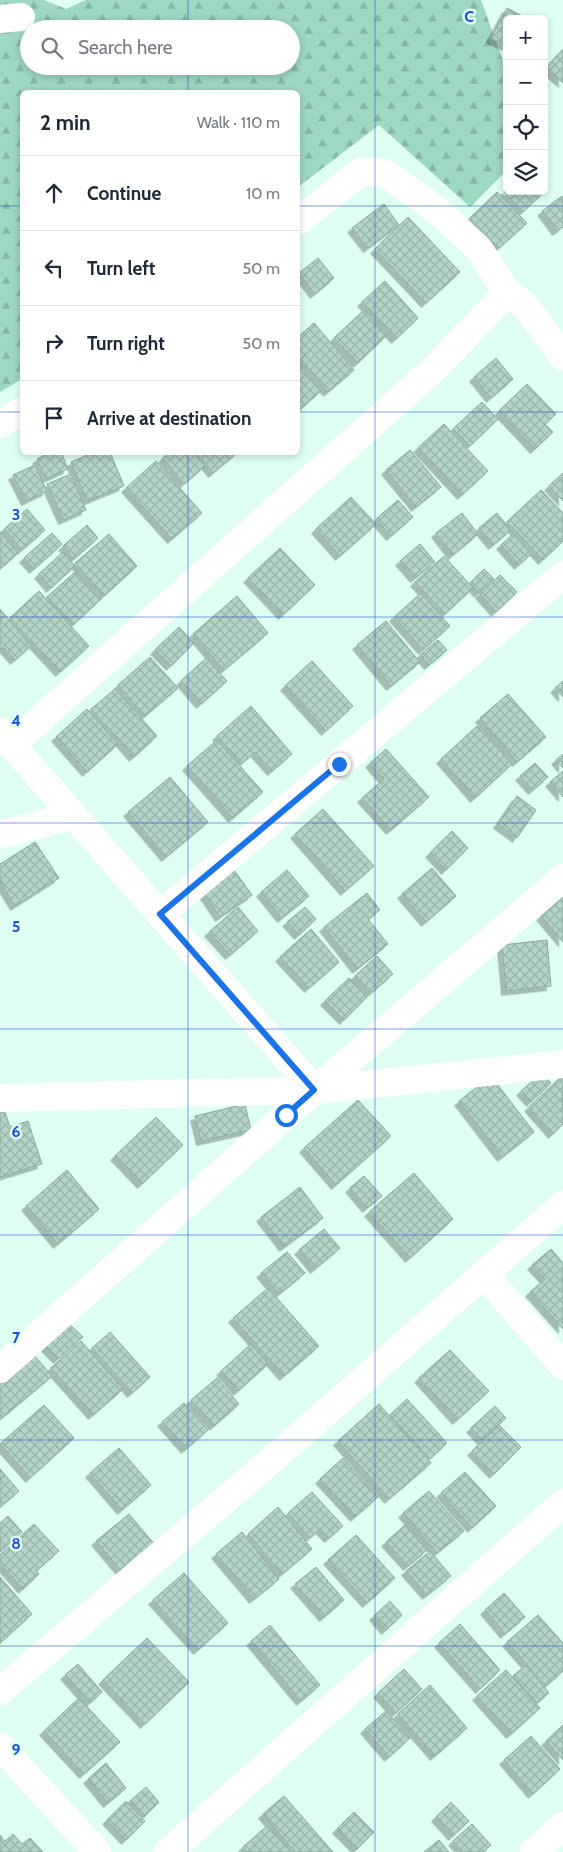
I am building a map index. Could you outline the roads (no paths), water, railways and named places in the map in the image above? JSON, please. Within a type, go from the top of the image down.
[{"type":"street","points":[[300,218],[362,171],[385,173],[438,211],[479,249],[507,293],[524,304],[563,357]]},
{"type":"street","points":[[314,1090],[6,738],[434,369],[507,293]]},
{"type":"street","points":[[0,424],[20,412]]},
{"type":"street","points":[[160,914],[563,575]]},
{"type":"street","points":[[0,835],[73,815]]},
{"type":"street","points":[[0,1369],[314,1090],[563,878]]},
{"type":"street","points":[[0,1098],[314,1090],[563,1064]]},
{"type":"street","points":[[0,1691],[244,1483],[563,1205]]},
{"type":"street","points":[[484,1274],[563,1366]]},
{"type":"street","points":[[168,1852],[563,1503]]},
{"type":"street","points":[[0,1746],[97,1852]]},
{"type":"street","points":[[534,1852],[563,1826]]}]
